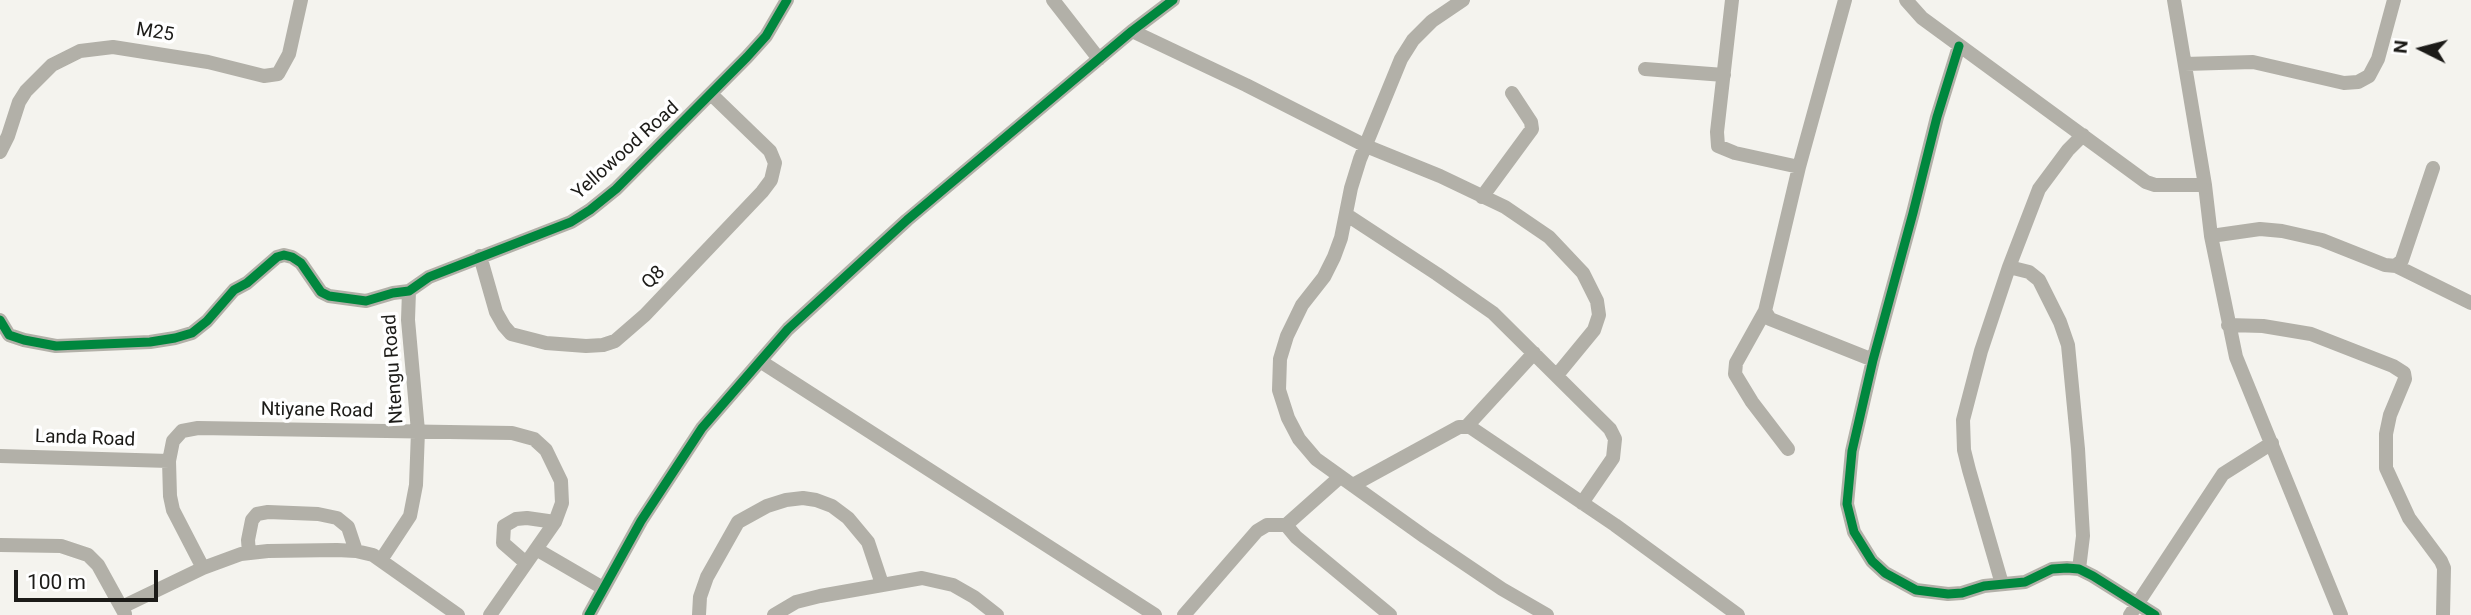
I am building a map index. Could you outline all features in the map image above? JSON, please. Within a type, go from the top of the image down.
[{"type":"street","name":"M25","points":[[0,152],[19,102],[26,91],[52,65],[80,51],[113,47],[208,62],[264,76],[278,74],[289,54],[300,0]]},
{"type":"street","name":"Yellowood Road","points":[[409,291],[429,277],[571,222],[590,210],[616,189],[712,95],[766,36],[787,0]]},
{"type":"street","points":[[1054,0],[1099,59]]},
{"type":"street","points":[[589,615],[674,470],[702,428],[788,329],[857,264],[1172,0]]},
{"type":"street","points":[[1463,0],[1432,21],[1413,40],[1401,60],[1351,188],[1347,215],[1334,257],[1324,277],[1302,305],[1287,336],[1280,359],[1279,376],[1283,405],[1300,439],[1316,459],[1502,589],[1547,615]]},
{"type":"street","points":[[1732,0],[1717,132],[1718,146],[1735,153],[1799,167]]},
{"type":"street","points":[[1788,449],[1747,396],[1735,374],[1736,363],[1765,311],[1799,167],[1845,0]]},
{"type":"street","points":[[1906,0],[1915,12],[1959,46],[2118,162],[2155,185],[2205,186]]},
{"type":"street","points":[[2174,0],[2211,236],[2228,325],[2245,382],[2341,615]]},
{"type":"street","points":[[2185,64],[2253,62],[2344,83],[2358,82],[2369,76],[2378,59],[2394,0]]},
{"type":"street","points":[[1132,31],[1366,146],[1440,176],[1524,218],[1549,237],[1583,273],[1597,301],[1599,315],[1594,330],[1557,375]]},
{"type":"street","points":[[1959,46],[1937,117],[1852,451],[1847,504],[1854,532],[1863,550],[1885,573],[1916,590],[1948,594],[2025,582],[2058,568],[2078,569],[2133,609],[2155,615]]},
{"type":"street","points":[[1645,69],[1724,75]]},
{"type":"street","points":[[1482,197],[1532,129],[1531,122],[1512,93]]},
{"type":"street","name":"Q8","points":[[480,256],[496,312],[511,334],[546,343],[586,346],[615,341],[645,315],[771,180],[775,163],[770,151],[712,95]]},
{"type":"street","points":[[2002,584],[1964,450],[1963,420],[1981,351],[2039,189],[2068,150],[2083,135]]},
{"type":"street","points":[[2396,265],[2402,260],[2433,168]]},
{"type":"street","points":[[1347,215],[1493,313],[1610,429],[1615,439],[1615,453],[1582,503]]},
{"type":"street","points":[[2211,236],[2260,229],[2322,240],[2385,265],[2396,265],[2471,303]]},
{"type":"street","points":[[0,320],[4,338],[56,346],[150,342],[192,333],[234,290],[247,283],[277,257],[284,255],[301,262],[321,292],[329,296],[366,300],[409,291]]},
{"type":"street","points":[[2009,267],[2029,272],[2039,280],[2068,345],[2082,524],[2078,569]]},
{"type":"street","name":"Ntengu Road","points":[[381,560],[410,516],[415,485],[418,431],[408,320],[409,291]]},
{"type":"street","points":[[1765,311],[1770,319],[1873,360]]},
{"type":"street","points":[[2228,325],[2263,326],[2311,334],[2393,366],[2404,373],[2405,379],[2390,415],[2386,434],[2386,468],[2409,518],[2444,568],[2443,615]]},
{"type":"street","points":[[1466,426],[1534,353]]},
{"type":"street","points":[[760,361],[1154,615]]},
{"type":"street","points":[[1184,615],[1257,531],[1267,525],[1286,525],[1346,481],[1466,426],[1474,428],[1582,503],[1738,615]]},
{"type":"street","name":"Ntiyane Road","points":[[203,568],[173,510],[169,489],[169,461],[173,440],[182,431],[190,429],[512,433],[534,439],[546,450],[556,470],[563,496],[555,522]]},
{"type":"street","points":[[2133,609],[2223,474],[2272,443]]},
{"type":"street","name":"Landa Road","points":[[0,456],[169,461]]},
{"type":"street","points":[[699,615],[700,597],[707,577],[738,522],[767,506],[786,500],[816,500],[832,506],[848,518],[868,542],[882,584]]},
{"type":"street","points":[[249,553],[251,520],[257,514],[268,512],[318,514],[344,522],[352,535],[356,551]]},
{"type":"street","points":[[489,615],[536,549],[555,522],[527,518],[516,519],[504,526],[503,542],[526,563]]},
{"type":"street","points":[[1286,525],[1296,537],[1390,615]]},
{"type":"street","points":[[0,545],[61,546],[88,555],[98,565],[124,611],[228,557],[268,551],[356,551],[381,560],[452,614]]},
{"type":"street","points":[[536,549],[603,588]]},
{"type":"street","points":[[774,615],[796,602],[820,596],[922,579],[953,585],[997,615]]},
{"type":"cycle path","points":[[0,320],[9,335],[56,346],[150,342],[175,338],[192,333],[207,321],[234,290],[247,283],[277,257],[284,255],[301,263],[321,292],[329,296],[366,301],[409,291],[429,277],[571,222],[590,210],[616,189],[747,57],[766,36],[787,0]]},
{"type":"cycle path","points":[[589,615],[641,521],[702,428],[788,329],[907,220],[1132,31],[1173,0]]},
{"type":"cycle path","points":[[1959,46],[1937,117],[1852,451],[1847,504],[1854,532],[1872,561],[1885,573],[1916,590],[1962,593],[1984,586],[2025,582],[2052,569],[2079,569],[2155,615]]}]
